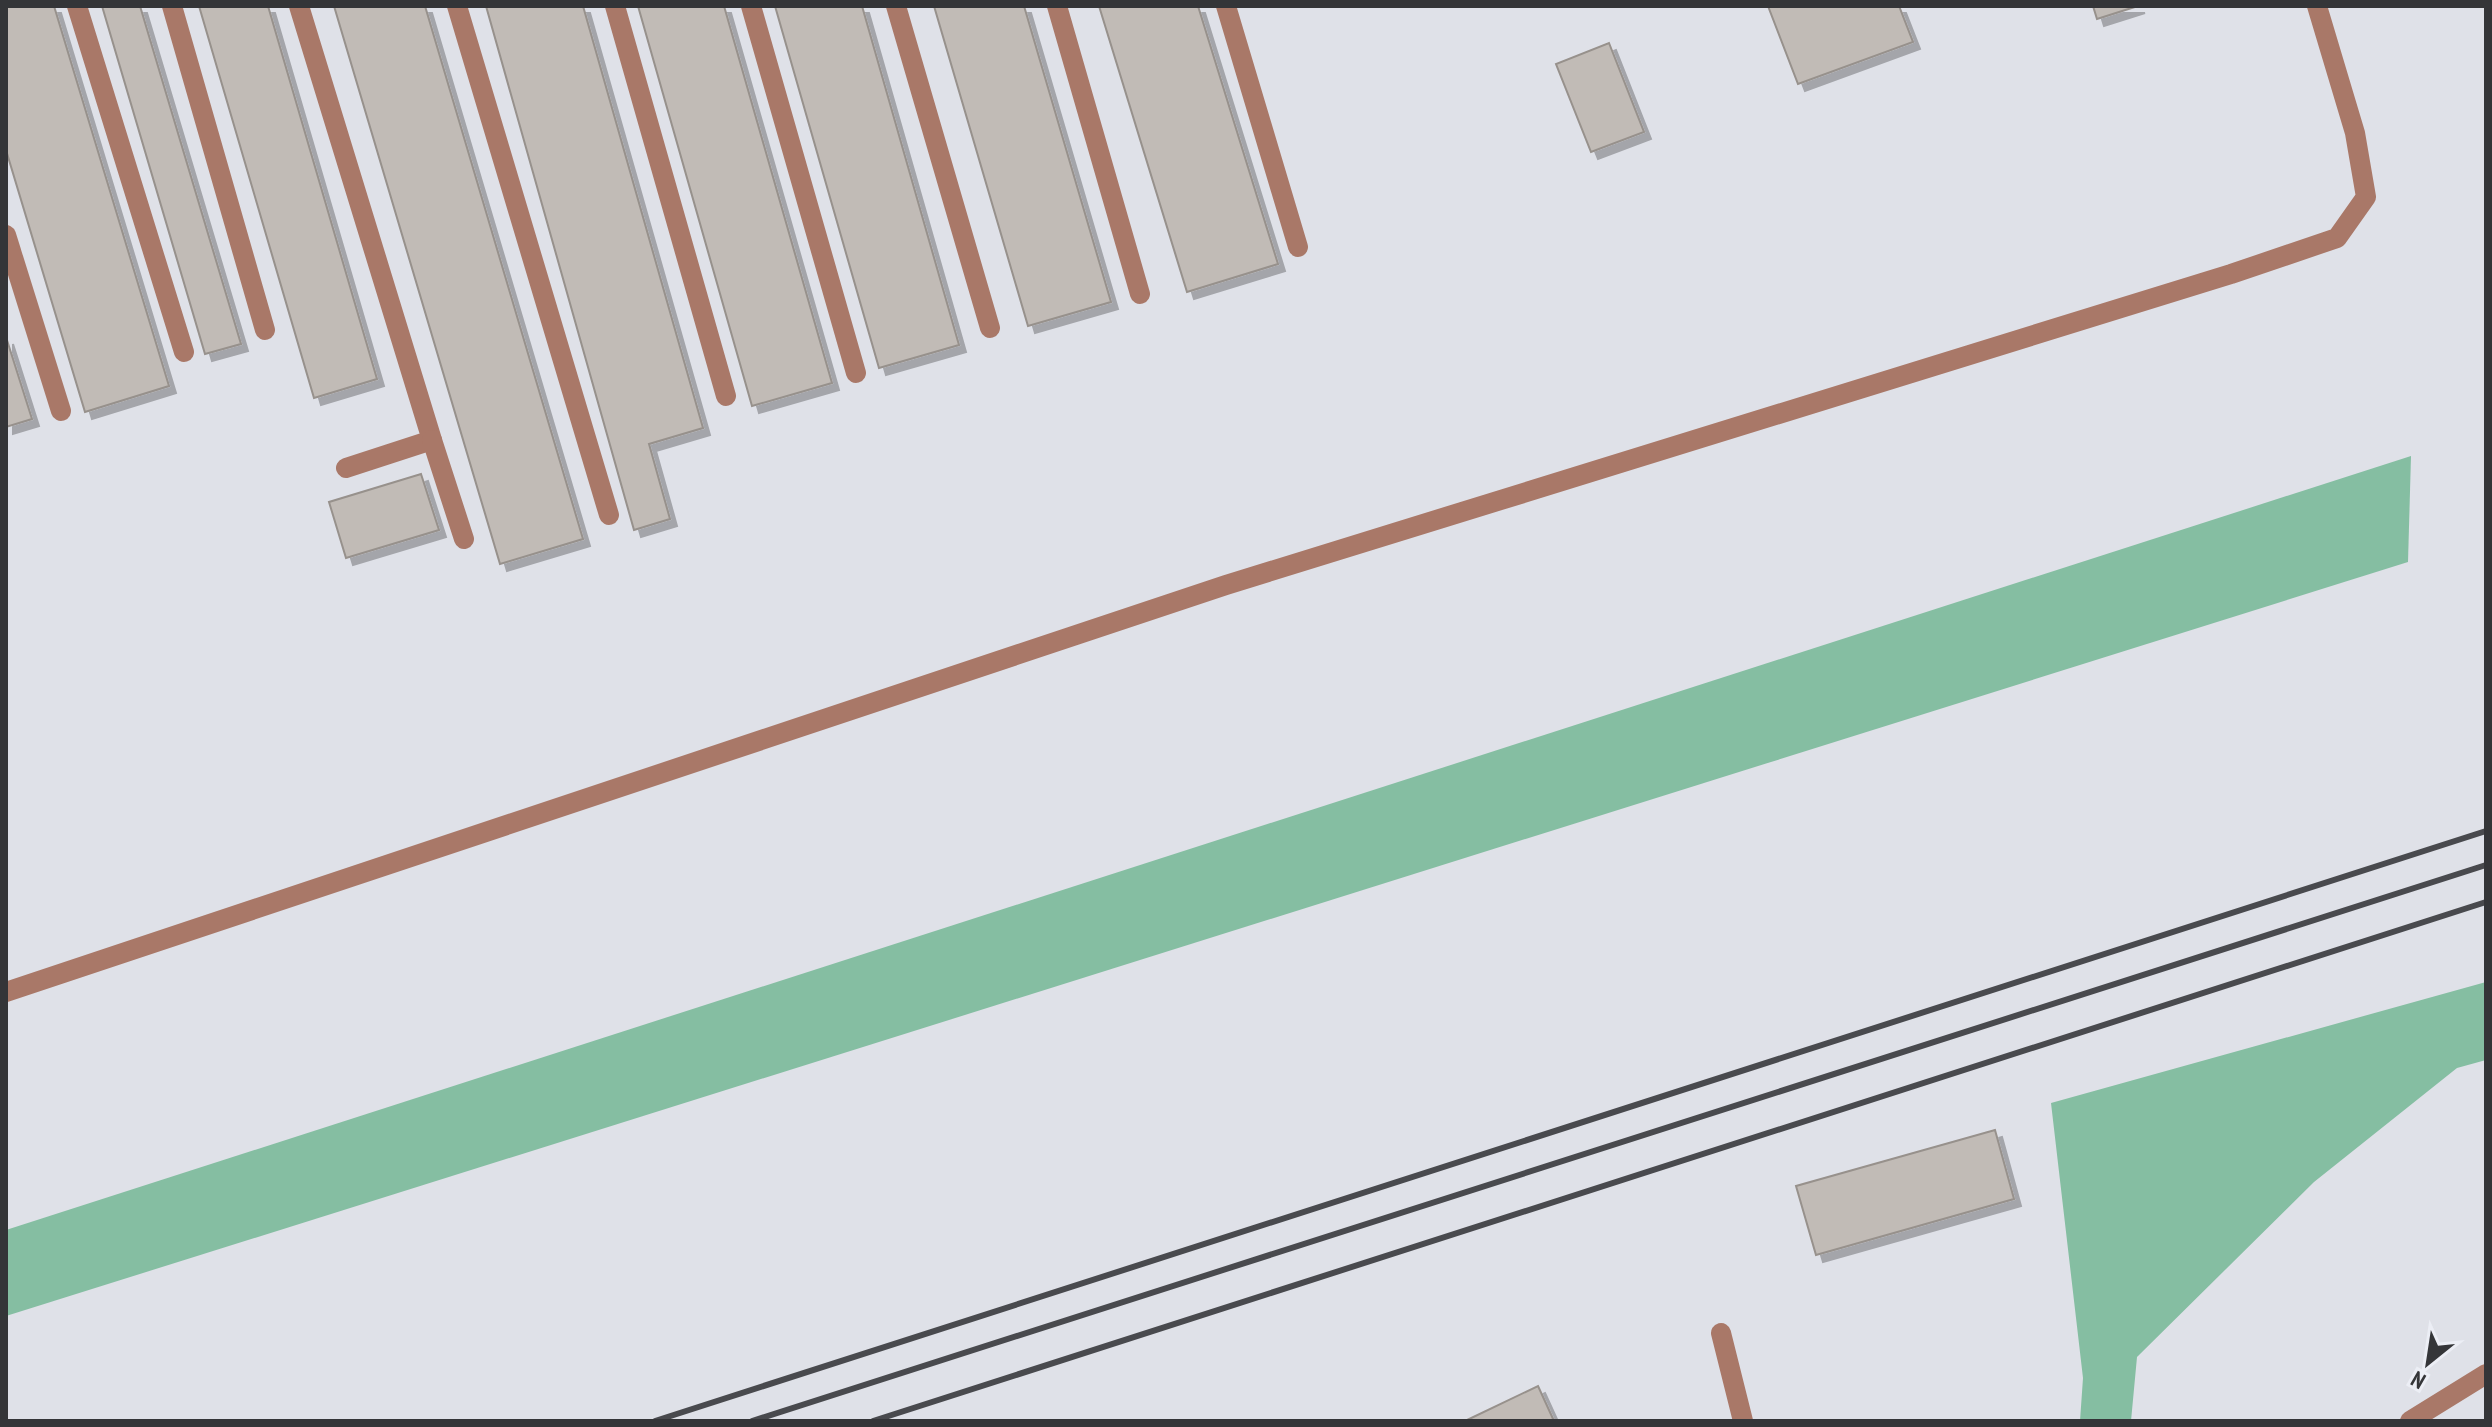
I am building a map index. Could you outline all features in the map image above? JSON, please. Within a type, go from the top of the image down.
[{"type":"street","points":[[77,6],[184,352]]},
{"type":"street","points":[[172,6],[265,330]]},
{"type":"street","points":[[299,6],[464,539]]},
{"type":"street","points":[[457,6],[609,515]]},
{"type":"street","points":[[615,6],[726,396]]},
{"type":"street","points":[[751,6],[856,373]]},
{"type":"street","points":[[896,6],[990,328]]},
{"type":"street","points":[[1057,6],[1140,294]]},
{"type":"street","points":[[1226,6],[1298,247]]},
{"type":"street","points":[[6,992],[1226,585],[2231,274],[2337,238],[2366,197],[2355,133],[2317,6]]},
{"type":"street","points":[[6,235],[61,411]]},
{"type":"street","points":[[346,468],[432,440]]},
{"type":"street","points":[[1721,1333],[1743,1421]]},
{"type":"street","points":[[2410,1421],[2486,1374]]},
{"type":"green space","points":[[2411,456],[2408,562],[6,1316],[6,1230]]},
{"type":"green space","points":[[2486,982],[2486,1060],[2457,1068],[2314,1182],[2137,1357],[2131,1421],[2080,1421],[2083,1378],[2051,1103]]},
{"type":"building","points":[[6,6],[54,6],[169,386],[85,412],[6,150]]},
{"type":"building","points":[[102,6],[140,6],[241,344],[205,354]]},
{"type":"building","points":[[199,6],[268,6],[377,379],[314,398]]},
{"type":"building","points":[[334,6],[425,6],[583,539],[500,564]]},
{"type":"building","points":[[486,6],[583,6],[703,428],[649,444],[670,519],[634,530]]},
{"type":"building","points":[[638,6],[724,6],[832,383],[752,406]]},
{"type":"building","points":[[775,6],[862,6],[959,345],[879,368]]},
{"type":"building","points":[[934,6],[1024,6],[1111,302],[1028,326]]},
{"type":"building","points":[[1099,6],[1198,6],[1278,264],[1187,292]]},
{"type":"building","points":[[1768,6],[1899,6],[1913,42],[1798,84]]},
{"type":"building","points":[[2093,6],[2138,6],[2097,19]]},
{"type":"building","points":[[1609,43],[1644,132],[1591,152],[1556,64]]},
{"type":"building","points":[[6,337],[32,419],[6,427]]},
{"type":"building","points":[[421,474],[439,530],[346,558],[329,502]]},
{"type":"building","points":[[1995,1130],[2014,1199],[1816,1255],[1796,1186]]},
{"type":"building","points":[[1538,1386],[1554,1421],[1465,1421]]},
{"type":"railway","points":[[655,1421],[2486,831]]},
{"type":"railway","points":[[752,1421],[2486,865]]},
{"type":"railway","points":[[873,1421],[2486,902]]}]
